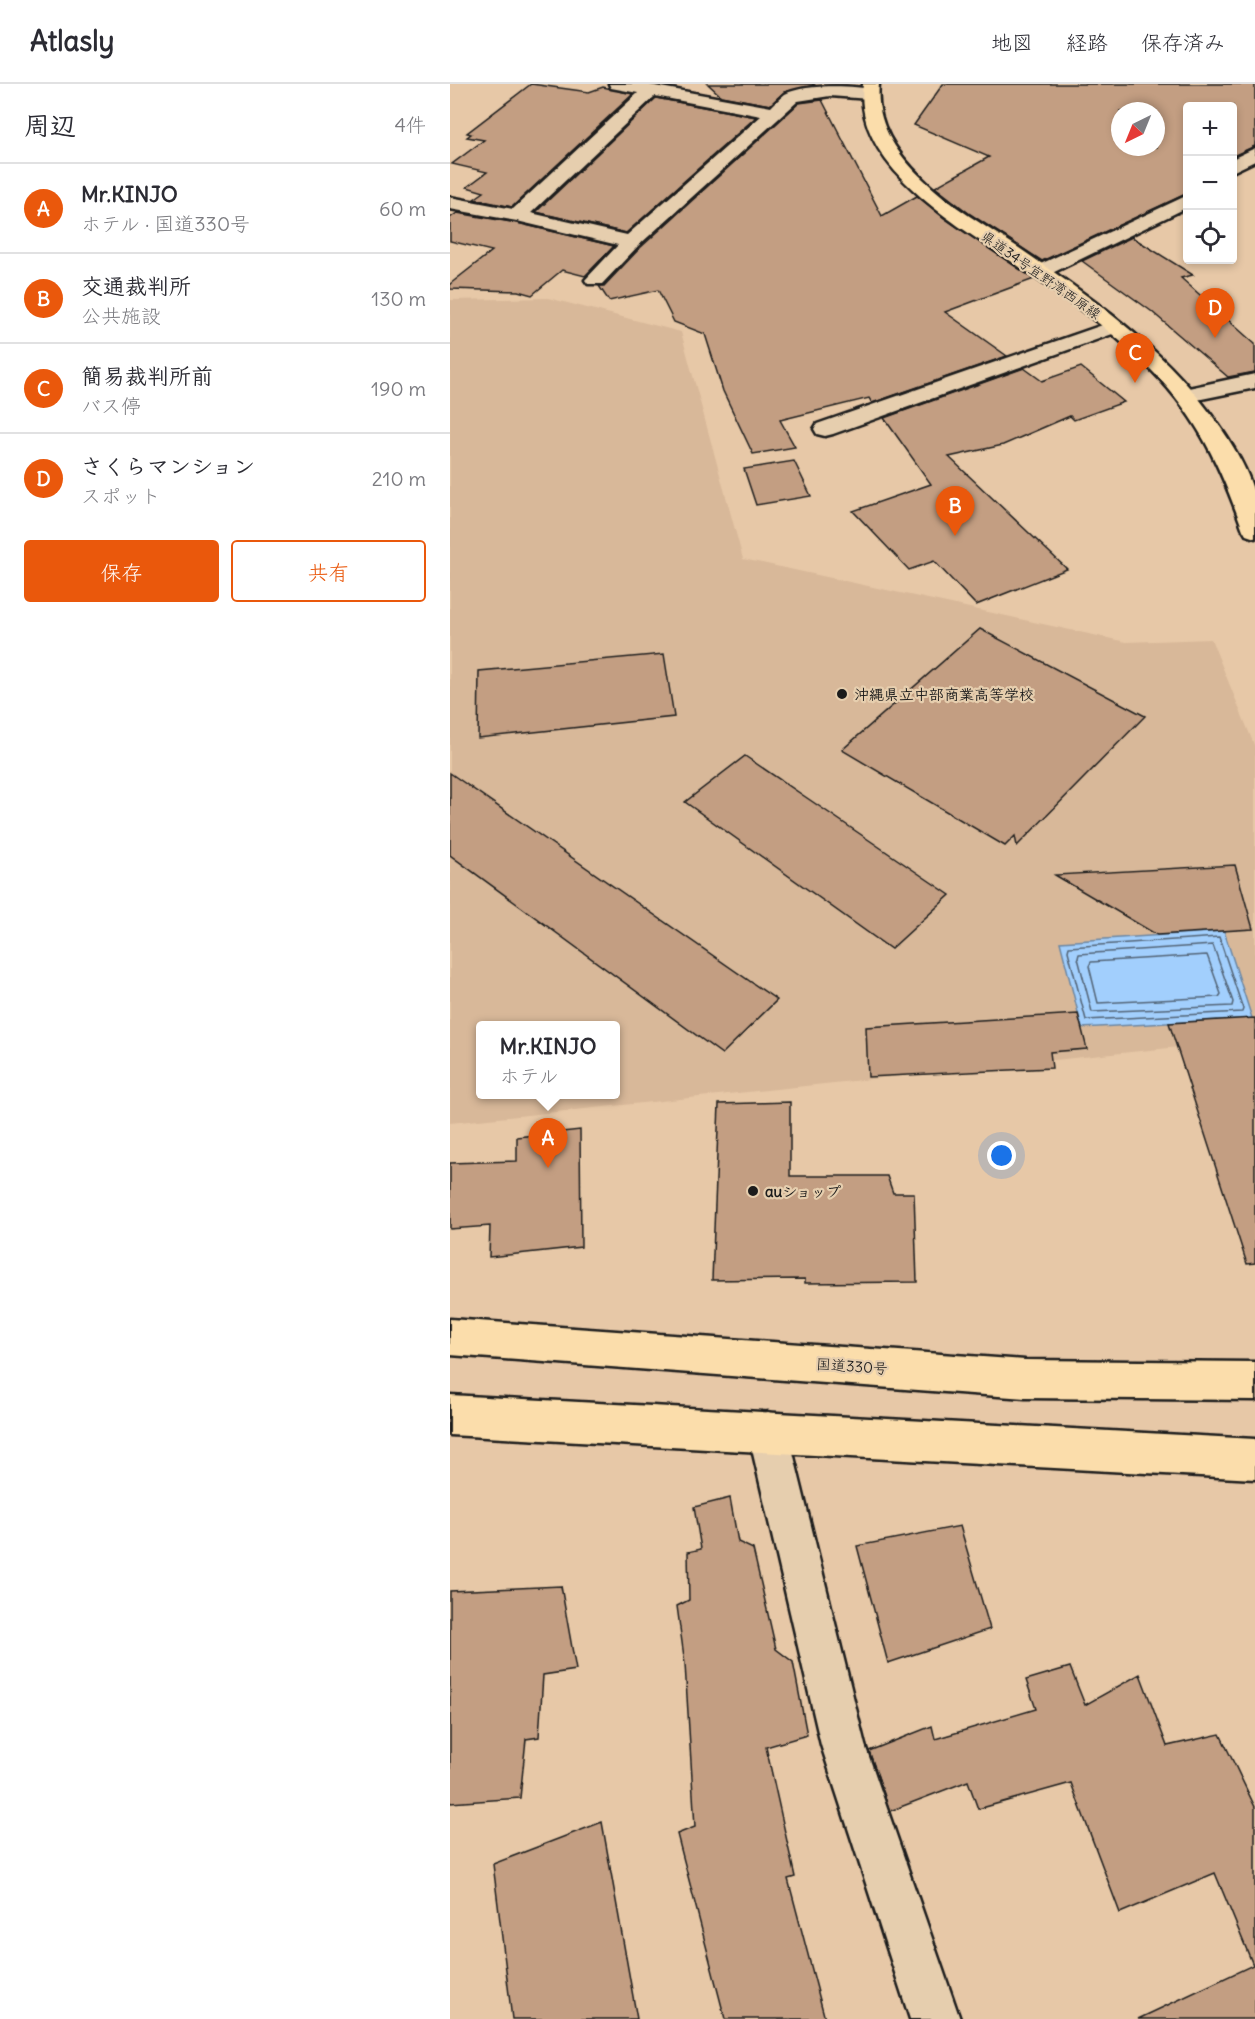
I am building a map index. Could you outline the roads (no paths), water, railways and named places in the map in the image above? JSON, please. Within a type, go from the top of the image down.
[{"type":"main road","name":"県道34号宜野湾西原線","points":[[870,89],[881,140],[897,164],[911,178],[943,206],[1114,327],[1169,373],[1212,430],[1231,465],[1255,530]]},
{"type":"main road","name":"国道330号","points":[[450,1337],[1025,1379],[1255,1381]]},
{"type":"main road","points":[[450,1415],[1255,1459]]},
{"type":"street","points":[[617,84],[649,92],[774,113]]},
{"type":"street","points":[[595,280],[631,242],[792,97],[804,92],[870,89]]},
{"type":"street","points":[[517,215],[649,92]]},
{"type":"street","points":[[1237,164],[1255,153]]},
{"type":"street","points":[[1038,272],[1183,202]]},
{"type":"street","points":[[454,206],[517,215],[631,242]]},
{"type":"street","points":[[825,429],[1114,327]]},
{"type":"street","points":[[1187,395],[1255,381]]},
{"type":"street","points":[[768,1432],[843,1745],[935,2019]]},
{"type":"water","points":[[1224,931],[1252,1018],[1082,1028],[1060,942]]},
{"type":"place","name":"さくらマンション","points":[[1215,338]]},
{"type":"place","name":"簡易裁判所前","points":[[1135,383]]},
{"type":"place","name":"交通裁判所","points":[[955,536]]},
{"type":"place","name":"沖縄県立中部商業高等学校","points":[[842,694]]},
{"type":"place","name":"Mr.KINJO","points":[[548,1168]]},
{"type":"place","name":"auショップ","points":[[753,1191]]}]
